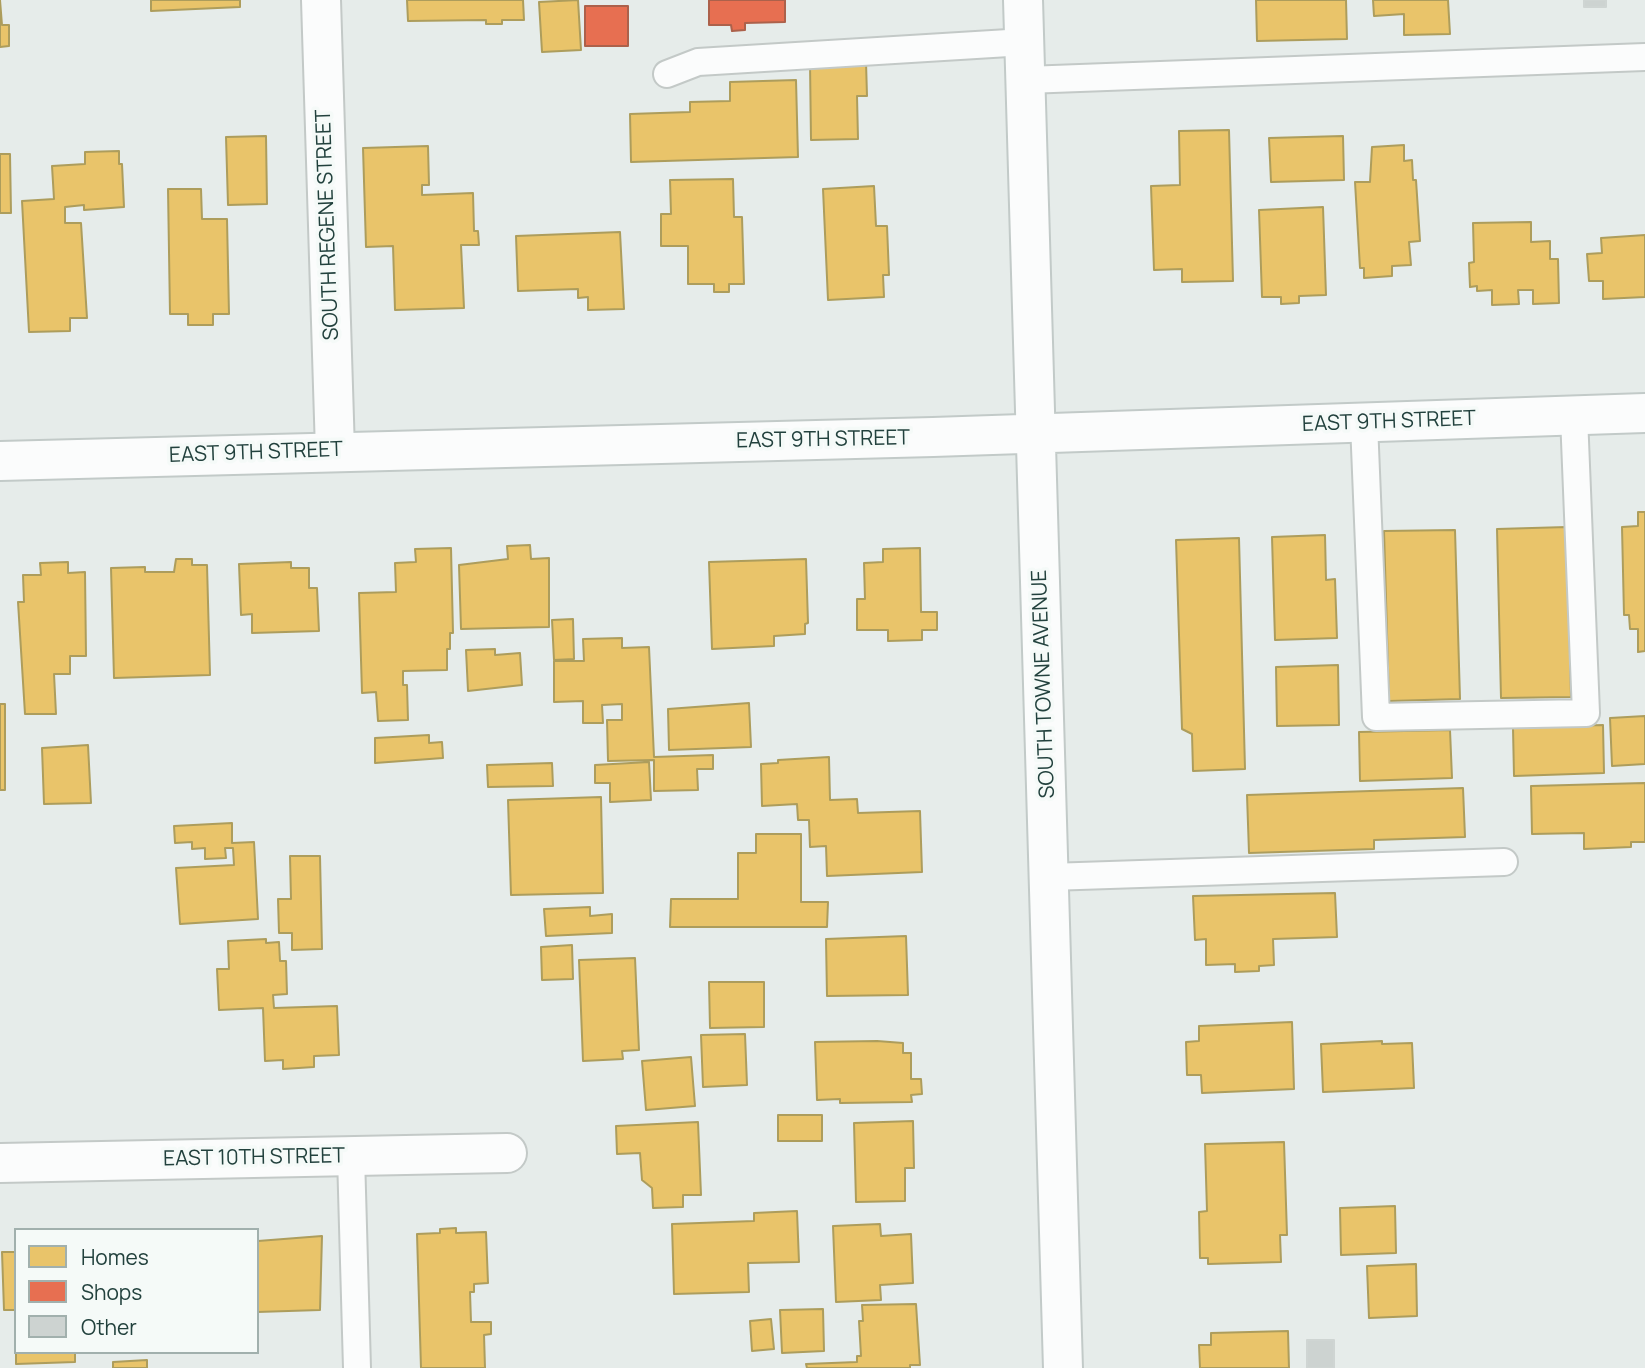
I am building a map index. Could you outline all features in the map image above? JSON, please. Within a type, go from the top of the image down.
[{"type":"street","name":"SOUTH REGENE STREET","points":[[321,0],[335,451]]},
{"type":"street","name":"SOUTH TOWNE AVENUE","points":[[1023,0],[1063,1368]]},
{"type":"street","name":"EAST 9TH STREET","points":[[0,461],[1037,434],[1645,414]]},
{"type":"street","name":"EAST 10TH STREET","points":[[0,1163],[507,1153]]},
{"type":"lane","points":[[667,74],[698,62],[1025,42]]},
{"type":"lane","points":[[1026,80],[1645,57]]},
{"type":"lane","points":[[1364,423],[1376,717],[1586,713],[1574,416]]},
{"type":"lane","points":[[1049,877],[1504,862]]},
{"type":"lane","points":[[351,1156],[357,1368]]},
{"type":"building: Homes","points":[[0,0],[2,25],[9,25],[9,46],[0,47]]},
{"type":"building: Homes","points":[[151,0],[240,0],[240,7],[151,11]]},
{"type":"building: Homes","points":[[407,0],[523,0],[524,20],[502,20],[502,24],[486,24],[486,20],[408,21]]},
{"type":"building: Homes","points":[[578,0],[581,50],[542,52],[539,2]]},
{"type":"building: Homes","points":[[1256,0],[1346,0],[1347,39],[1257,41]]},
{"type":"building: Homes","points":[[1373,0],[1448,0],[1450,34],[1404,35],[1404,14],[1374,16]]},
{"type":"building: Homes","points":[[866,62],[867,96],[857,96],[858,139],[811,140],[810,63]]},
{"type":"building: Homes","points":[[796,80],[798,157],[631,162],[630,114],[690,112],[690,102],[730,101],[730,82]]},
{"type":"building: Homes","points":[[1229,130],[1233,281],[1182,282],[1182,269],[1154,270],[1151,186],[1180,185],[1179,131]]},
{"type":"building: Homes","points":[[266,136],[267,204],[228,205],[226,137]]},
{"type":"building: Homes","points":[[1343,136],[1344,180],[1271,182],[1269,138]]},
{"type":"building: Homes","points":[[1404,145],[1404,161],[1412,160],[1413,180],[1416,180],[1420,241],[1409,242],[1411,265],[1392,266],[1392,276],[1364,278],[1364,268],[1360,268],[1355,182],[1370,182],[1372,147]]},
{"type":"building: Homes","points":[[428,146],[429,185],[422,185],[422,195],[473,193],[474,231],[478,231],[479,245],[461,245],[464,308],[395,310],[393,246],[366,247],[363,148]]},
{"type":"building: Homes","points":[[119,151],[124,207],[84,210],[84,205],[65,207],[65,223],[81,223],[87,318],[70,318],[70,331],[29,332],[22,201],[54,199],[52,166],[85,164],[85,152]]},
{"type":"building: Homes","points":[[0,154],[10,154],[11,213],[0,213]]},
{"type":"building: Homes","points":[[733,179],[734,217],[742,217],[744,284],[729,284],[729,292],[714,292],[714,284],[688,284],[688,246],[661,246],[661,214],[671,214],[670,180]]},
{"type":"building: Homes","points":[[874,186],[876,226],[887,226],[889,275],[883,275],[884,297],[828,300],[823,189]]},
{"type":"building: Homes","points":[[168,189],[201,189],[202,219],[227,219],[229,314],[213,314],[213,325],[188,325],[188,314],[170,314]]},
{"type":"building: Homes","points":[[1323,207],[1326,295],[1299,296],[1299,303],[1281,304],[1281,297],[1262,297],[1259,210]]},
{"type":"building: Homes","points":[[1531,222],[1531,242],[1550,241],[1550,259],[1558,259],[1559,303],[1533,304],[1533,290],[1518,290],[1519,304],[1492,305],[1492,290],[1477,291],[1477,286],[1470,287],[1469,263],[1474,262],[1473,223]]},
{"type":"building: Homes","points":[[620,232],[624,309],[588,310],[588,297],[578,298],[578,289],[518,291],[516,236]]},
{"type":"building: Homes","points":[[1645,235],[1645,297],[1603,299],[1603,281],[1589,281],[1587,254],[1602,253],[1601,238]]},
{"type":"building: Homes","points":[[1638,512],[1645,512],[1645,651],[1638,652],[1638,629],[1630,629],[1629,615],[1624,615],[1622,527],[1638,526]]},
{"type":"building: Homes","points":[[1567,527],[1571,697],[1501,698],[1497,529]]},
{"type":"building: Homes","points":[[1455,530],[1460,699],[1389,701],[1384,531]]},
{"type":"building: Homes","points":[[1325,535],[1326,580],[1335,579],[1337,638],[1275,640],[1272,537]]},
{"type":"building: Homes","points":[[1239,538],[1245,769],[1193,771],[1192,734],[1182,729],[1176,540]]},
{"type":"building: Homes","points":[[530,545],[531,559],[549,558],[549,627],[461,629],[459,565],[508,559],[507,546]]},
{"type":"building: Homes","points":[[451,548],[453,633],[450,633],[450,649],[447,649],[447,670],[403,671],[403,685],[407,685],[408,720],[378,721],[376,692],[362,693],[359,593],[396,592],[395,563],[416,562],[415,549]]},
{"type":"building: Homes","points":[[920,548],[921,612],[937,612],[937,630],[922,630],[922,640],[888,641],[888,630],[857,630],[857,599],[865,599],[864,563],[883,562],[883,549]]},
{"type":"building: Homes","points":[[176,559],[192,559],[192,565],[207,565],[210,675],[114,678],[111,568],[145,567],[145,572],[174,572]]},
{"type":"building: Homes","points":[[806,559],[808,623],[805,624],[805,634],[774,636],[774,646],[712,649],[709,562]]},
{"type":"building: Homes","points":[[68,562],[68,573],[85,572],[86,656],[70,656],[70,674],[54,674],[56,714],[25,714],[18,602],[24,602],[23,575],[41,575],[40,563]]},
{"type":"building: Homes","points":[[291,562],[291,568],[309,568],[309,588],[317,588],[319,631],[252,633],[252,614],[241,615],[239,564]]},
{"type":"building: Homes","points":[[573,619],[574,659],[554,660],[552,620]]},
{"type":"building: Homes","points":[[622,638],[622,648],[649,647],[654,757],[713,755],[713,769],[697,769],[698,790],[654,791],[654,760],[608,761],[607,720],[622,720],[622,704],[602,705],[603,723],[583,723],[583,701],[554,702],[554,661],[584,661],[583,639]]},
{"type":"building: Homes","points":[[495,649],[495,655],[520,653],[522,685],[468,691],[466,650]]},
{"type":"building: Homes","points":[[1338,665],[1339,725],[1277,726],[1276,667]]},
{"type":"building: Homes","points":[[749,703],[751,747],[669,750],[668,709]]},
{"type":"building: Homes","points":[[0,704],[5,704],[5,790],[0,790]]},
{"type":"building: Homes","points":[[1645,716],[1645,764],[1612,766],[1610,718]]},
{"type":"building: Homes","points":[[1603,725],[1604,773],[1514,776],[1513,728]]},
{"type":"building: Homes","points":[[1450,730],[1452,778],[1360,781],[1359,732]]},
{"type":"building: Homes","points":[[429,735],[429,743],[442,742],[443,758],[375,763],[375,738]]},
{"type":"building: Homes","points":[[88,745],[91,803],[44,804],[42,748]]},
{"type":"building: Homes","points":[[829,757],[830,800],[857,799],[858,813],[920,811],[922,872],[827,876],[826,846],[810,847],[809,820],[798,820],[797,804],[762,806],[761,764],[778,763],[778,760]]},
{"type":"building: Homes","points":[[649,762],[651,800],[610,802],[610,783],[595,783],[595,765]]},
{"type":"building: Homes","points":[[552,763],[553,786],[488,787],[487,765]]},
{"type":"building: Homes","points":[[1645,783],[1645,842],[1631,842],[1631,847],[1584,849],[1584,833],[1532,834],[1531,786]]},
{"type":"building: Homes","points":[[1463,788],[1465,837],[1374,840],[1374,849],[1249,853],[1247,795]]},
{"type":"building: Homes","points":[[601,797],[603,893],[511,895],[508,800]]},
{"type":"building: Homes","points":[[232,823],[232,843],[254,842],[258,919],[180,924],[176,868],[234,865],[233,848],[225,848],[226,858],[205,859],[205,848],[192,849],[192,842],[175,843],[174,826]]},
{"type":"building: Homes","points":[[756,834],[801,834],[801,902],[828,902],[827,927],[670,927],[671,899],[738,899],[738,853],[756,853]]},
{"type":"building: Homes","points":[[290,856],[320,856],[322,949],[292,950],[292,933],[279,933],[278,899],[291,899]]},
{"type":"building: Homes","points":[[1335,893],[1337,937],[1273,939],[1274,965],[1259,966],[1259,971],[1235,972],[1235,964],[1206,965],[1206,939],[1195,940],[1193,896]]},
{"type":"building: Homes","points":[[590,907],[590,916],[612,914],[612,933],[546,936],[544,909]]},
{"type":"building: Homes","points":[[906,936],[908,995],[827,996],[826,939]]},
{"type":"building: Homes","points":[[266,939],[266,943],[279,942],[280,961],[286,961],[287,994],[273,995],[274,1008],[337,1006],[339,1055],[314,1056],[314,1067],[283,1069],[283,1060],[265,1061],[263,1008],[219,1010],[217,969],[229,969],[228,941]]},
{"type":"building: Homes","points":[[572,945],[573,979],[542,980],[541,947]]},
{"type":"building: Homes","points":[[635,958],[639,1050],[622,1051],[623,1059],[583,1061],[579,960]]},
{"type":"building: Homes","points":[[709,982],[764,982],[764,1027],[710,1028]]},
{"type":"building: Homes","points":[[1292,1022],[1294,1089],[1202,1093],[1201,1075],[1187,1075],[1186,1042],[1199,1041],[1199,1026]]},
{"type":"building: Homes","points":[[745,1034],[747,1085],[703,1087],[701,1035]]},
{"type":"building: Homes","points":[[1382,1041],[1382,1044],[1412,1043],[1414,1088],[1323,1092],[1321,1044]]},
{"type":"building: Homes","points":[[815,1042],[903,1043],[903,1053],[911,1053],[911,1079],[921,1079],[922,1094],[911,1095],[912,1102],[840,1103],[840,1099],[817,1100]]},
{"type":"building: Homes","points":[[691,1057],[695,1106],[646,1110],[642,1061]]},
{"type":"building: Homes","points":[[778,1115],[822,1115],[822,1141],[778,1141]]},
{"type":"building: Homes","points":[[913,1121],[914,1168],[905,1168],[905,1201],[856,1202],[854,1123]]},
{"type":"building: Homes","points":[[698,1122],[701,1195],[683,1195],[683,1207],[653,1208],[652,1188],[642,1180],[640,1153],[617,1154],[616,1126]]},
{"type":"building: Homes","points":[[1284,1142],[1287,1235],[1280,1235],[1281,1262],[1208,1264],[1208,1258],[1200,1258],[1199,1212],[1207,1211],[1205,1144]]},
{"type":"building: Homes","points":[[1395,1206],[1396,1253],[1341,1255],[1340,1208]]},
{"type":"building: Homes","points":[[797,1211],[799,1262],[748,1263],[749,1292],[674,1294],[672,1224],[754,1221],[754,1213]]},
{"type":"building: Homes","points":[[880,1224],[881,1236],[911,1234],[913,1283],[880,1285],[881,1300],[836,1302],[833,1226]]},
{"type":"building: Homes","points":[[456,1228],[456,1233],[486,1232],[488,1283],[474,1284],[474,1292],[470,1292],[471,1322],[491,1322],[491,1334],[484,1335],[485,1368],[421,1368],[417,1234],[440,1233],[440,1229]]},
{"type":"building: Homes","points":[[322,1236],[320,1310],[259,1312],[259,1241]]},
{"type":"building: Homes","points":[[2,1252],[14,1252],[14,1310],[4,1310]]},
{"type":"building: Homes","points":[[1416,1264],[1417,1316],[1369,1318],[1367,1266]]},
{"type":"building: Homes","points":[[916,1304],[920,1365],[910,1365],[910,1368],[807,1368],[806,1364],[857,1362],[857,1356],[861,1356],[859,1321],[863,1321],[862,1305]]},
{"type":"building: Homes","points":[[823,1309],[824,1351],[782,1353],[780,1310]]},
{"type":"building: Homes","points":[[771,1319],[774,1349],[752,1351],[750,1321]]},
{"type":"building: Homes","points":[[1288,1331],[1289,1368],[1200,1368],[1199,1345],[1211,1345],[1211,1333]]},
{"type":"building: Homes","points":[[16,1354],[75,1354],[75,1362],[16,1364]]},
{"type":"building: Homes","points":[[147,1360],[147,1368],[113,1368],[113,1362]]},
{"type":"building: Shops","points":[[709,0],[785,0],[785,22],[745,23],[745,30],[732,31],[731,25],[709,25]]},
{"type":"building: Shops","points":[[585,6],[628,6],[628,46],[585,46]]},
{"type":"building: Other","points":[[1584,0],[1606,0],[1606,7],[1584,7]]},
{"type":"building: Other","points":[[1307,1340],[1334,1340],[1334,1368],[1307,1368]]}]
